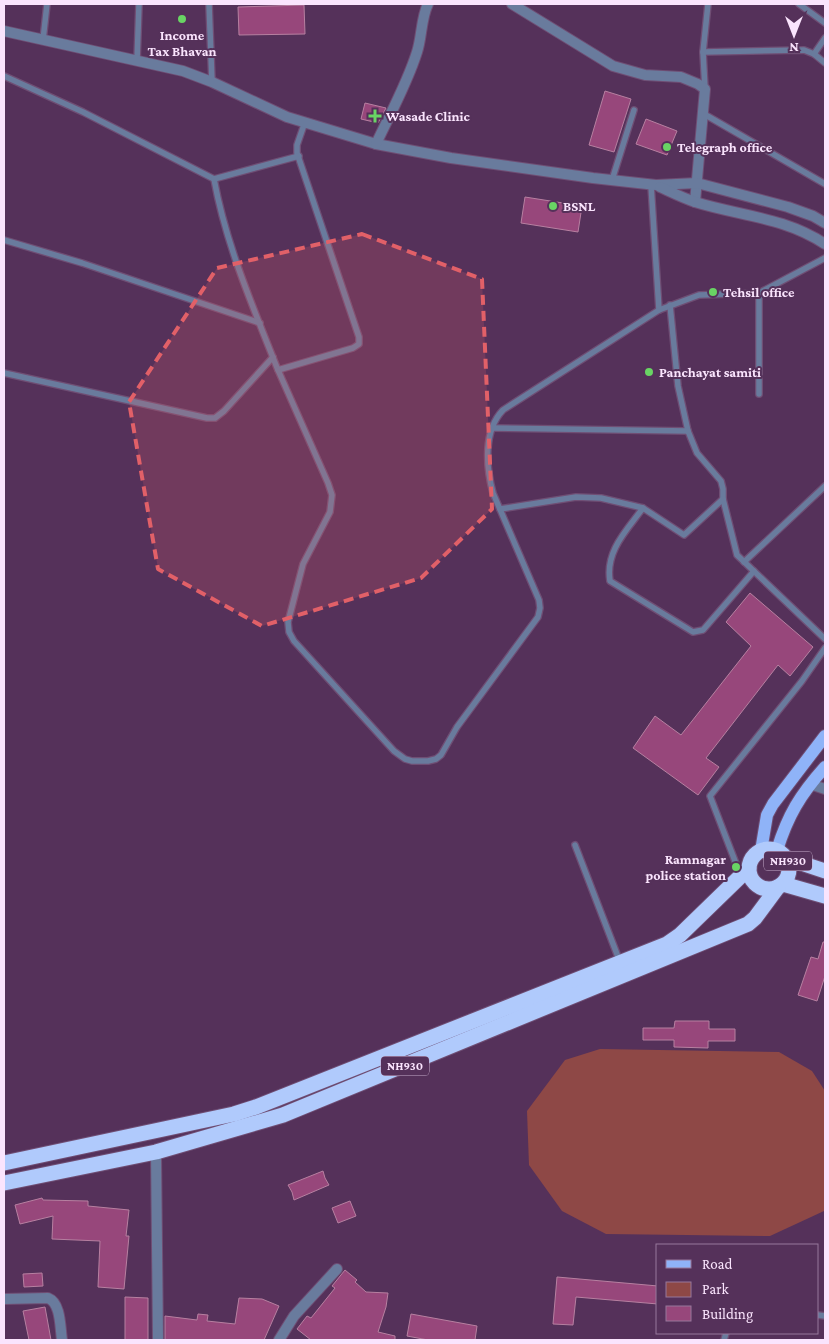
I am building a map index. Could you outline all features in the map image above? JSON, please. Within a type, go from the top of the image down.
[{"type":"highway","name":"NH930","points":[[4,1183],[156,1152],[283,1115],[623,969],[673,940],[745,872],[752,858],[761,851],[770,849],[825,872]]},
{"type":"highway","name":"NH930","points":[[4,1163],[245,1111],[748,924],[756,918],[788,877],[790,870],[782,854]]},
{"type":"highway","name":"NH930","points":[[745,872],[760,888],[767,889],[781,886],[825,896]]},
{"type":"main road","points":[[761,851],[767,815],[773,804],[825,736]]},
{"type":"main road","points":[[782,854],[784,827],[792,810],[810,784],[825,767]]},
{"type":"street","points":[[376,144],[418,50],[424,14],[428,4]]},
{"type":"street","points":[[512,4],[613,66],[645,75],[681,77],[705,89],[694,202]]},
{"type":"street","points":[[4,31],[183,71],[287,116],[376,144],[451,158],[612,180],[654,185],[697,183],[788,207],[813,216],[825,223]]},
{"type":"street","points":[[654,185],[694,202],[777,222],[811,235],[825,244]]},
{"type":"street","points":[[810,784],[825,789]]},
{"type":"street","points":[[156,1152],[158,1340]]},
{"type":"street","points":[[279,1340],[294,1316],[337,1269]]},
{"type":"street","points":[[4,1299],[52,1299],[56,1305],[62,1340]]},
{"type":"lane","points":[[43,40],[47,4]]},
{"type":"lane","points":[[137,61],[139,4]]},
{"type":"lane","points":[[209,4],[212,82]]},
{"type":"lane","points":[[705,89],[703,52],[708,4]]},
{"type":"lane","points":[[800,4],[825,23]]},
{"type":"lane","points":[[814,54],[825,38]]},
{"type":"lane","points":[[703,52],[804,50],[814,54],[825,63]]},
{"type":"lane","points":[[4,76],[83,112],[214,179],[298,156]]},
{"type":"lane","points":[[612,180],[634,110]]},
{"type":"lane","points":[[704,114],[825,184]]},
{"type":"lane","points":[[278,370],[353,348],[358,344],[359,337],[298,156],[297,145],[305,122]]},
{"type":"lane","points":[[214,179],[230,246],[278,370],[332,495],[330,512],[309,550],[297,581],[288,622],[289,632],[294,641],[387,744],[405,759],[412,761],[428,761],[441,756],[457,728],[538,617],[539,600],[500,509],[490,480],[488,466],[492,428],[496,417],[503,410],[659,310],[699,295],[759,293],[825,258]]},
{"type":"lane","points":[[654,185],[659,310]]},
{"type":"lane","points":[[4,240],[82,263],[260,323]]},
{"type":"lane","points":[[759,293],[759,394]]},
{"type":"lane","points":[[670,305],[678,386],[688,431],[697,453],[721,481],[723,498],[737,555],[825,639]]},
{"type":"lane","points":[[4,373],[207,418],[215,418],[224,411],[273,357]]},
{"type":"lane","points":[[492,428],[688,431]]},
{"type":"lane","points":[[744,562],[825,486]]},
{"type":"lane","points":[[500,509],[589,496],[643,508],[684,535],[723,498]]},
{"type":"lane","points":[[643,508],[616,544],[609,566],[610,581],[693,632],[703,630],[754,572]]},
{"type":"lane","points":[[745,872],[710,796],[802,681],[825,648]]},
{"type":"lane","points":[[575,845],[623,969]]},
{"type":"highlighted area","points":[[362,234],[482,279],[492,509],[421,578],[262,626],[158,569],[129,402],[217,268]]},
{"type":"green space","points":[[600,1049],[779,1052],[812,1071],[825,1091],[824,1211],[770,1236],[606,1234],[562,1211],[529,1165],[527,1111],[565,1060]]},
{"type":"building","points":[[304,5],[305,34],[239,35],[238,7]]},
{"type":"building","points":[[605,91],[631,99],[614,152],[589,145]]},
{"type":"building","points":[[365,103],[386,108],[378,123],[361,119]]},
{"type":"building","points":[[646,119],[677,131],[667,155],[636,144]]},
{"type":"building","points":[[525,197],[582,206],[578,232],[521,223]]},
{"type":"building","points":[[750,593],[813,647],[790,676],[778,665],[706,758],[719,767],[698,795],[633,748],[655,716],[681,735],[751,646],[726,622]]},
{"type":"building","points":[[823,942],[825,942],[825,976],[817,1001],[798,995],[811,957],[818,959]]},
{"type":"building","points":[[675,1021],[709,1021],[709,1029],[735,1029],[735,1041],[708,1041],[708,1048],[674,1047],[674,1040],[643,1040],[643,1028],[674,1028]]},
{"type":"building","points":[[323,1171],[329,1185],[294,1200],[288,1185]]},
{"type":"building","points":[[42,1198],[43,1200],[88,1201],[88,1206],[129,1210],[126,1236],[129,1236],[124,1289],[98,1287],[100,1241],[52,1239],[53,1216],[20,1224],[15,1205]]},
{"type":"building","points":[[350,1201],[356,1216],[338,1223],[332,1208]]},
{"type":"building","points":[[345,1270],[357,1280],[355,1282],[366,1292],[388,1293],[386,1307],[378,1332],[395,1336],[395,1340],[311,1340],[297,1329],[307,1316],[311,1318],[335,1288],[332,1286]]},
{"type":"building","points":[[42,1273],[43,1286],[24,1287],[23,1274]]},
{"type":"building","points":[[557,1277],[656,1286],[656,1304],[576,1297],[573,1325],[553,1324]]},
{"type":"building","points":[[125,1297],[148,1298],[148,1340],[125,1340]]},
{"type":"building","points":[[239,1298],[262,1299],[279,1306],[264,1340],[165,1340],[165,1316],[197,1320],[198,1314],[208,1315],[207,1321],[235,1324]]},
{"type":"building","points":[[45,1307],[51,1340],[29,1340],[23,1311]]},
{"type":"building","points":[[411,1314],[477,1326],[475,1340],[428,1340],[407,1336]]},
{"type":"place","name":"Income Tax Bhavan","points":[[182,19]]},
{"type":"place","name":"Wasade Clinic","points":[[375,116]]},
{"type":"place","name":"Telegraph office","points":[[667,147]]},
{"type":"place","name":"BSNL","points":[[553,206]]},
{"type":"place","name":"Tehsil office","points":[[713,292]]},
{"type":"place","name":"Panchayat samiti","points":[[649,372]]},
{"type":"place","name":"Ramnagar police station","points":[[736,867]]}]
